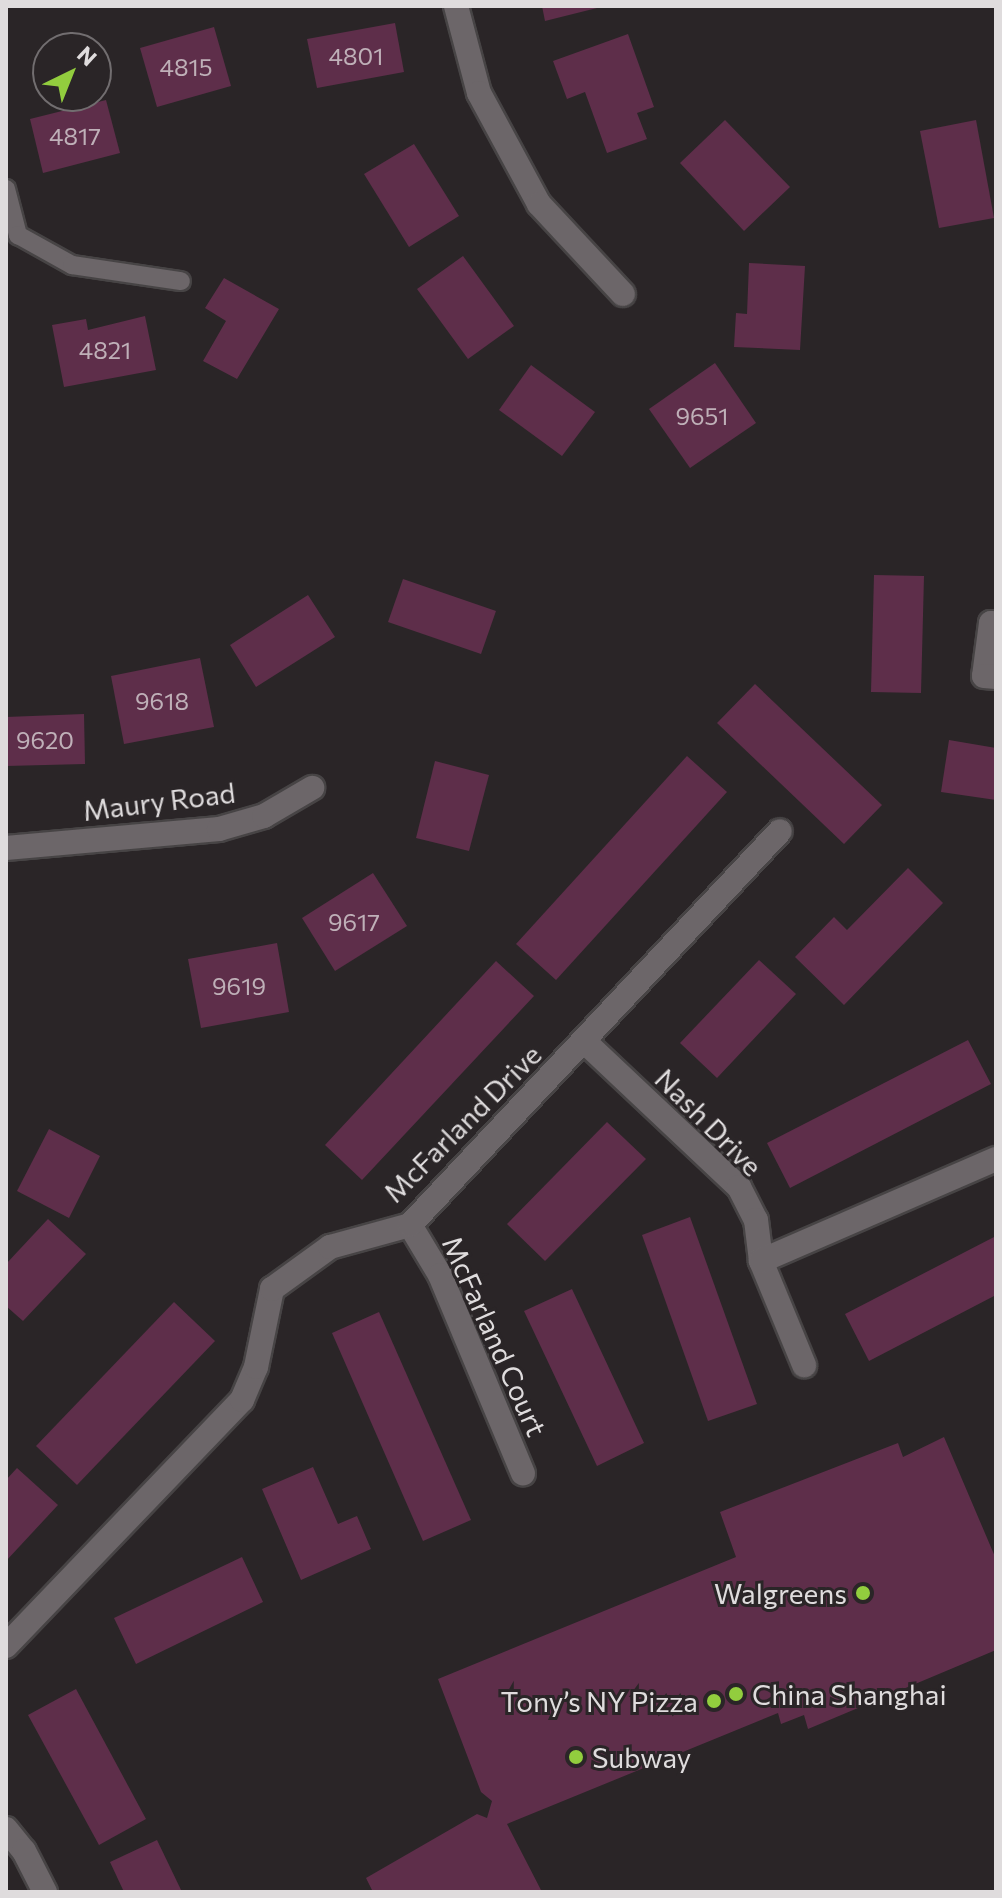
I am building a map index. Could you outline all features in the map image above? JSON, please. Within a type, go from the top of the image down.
[{"type":"street","points":[[456,6],[479,93],[539,204],[623,294]]},
{"type":"street","points":[[996,624],[991,623],[984,676],[996,677]]},
{"type":"street","name":"Maury Road","points":[[6,848],[219,829],[264,816],[312,788]]},
{"type":"street","name":"McFarland Drive","points":[[6,1646],[242,1400],[256,1367],[272,1289],[330,1247],[410,1225],[780,831]]},
{"type":"street","name":"Nash Drive","points":[[585,1042],[739,1187],[756,1220],[761,1261],[804,1365]]},
{"type":"street","points":[[761,1261],[996,1159]]},
{"type":"street","name":"McFarland Court","points":[[410,1225],[440,1275],[523,1473]]},
{"type":"street","points":[[6,1829],[24,1851],[45,1892]]},
{"type":"lane","points":[[6,189],[18,235],[72,265],[181,281]]},
{"type":"building","points":[[542,6],[601,6],[601,7],[545,21]]},
{"type":"building","points":[[395,23],[404,72],[317,88],[307,39]]},
{"type":"building","points":[[214,27],[231,86],[157,107],[140,48]]},
{"type":"building","points":[[628,34],[654,107],[637,113],[647,139],[607,153],[585,92],[567,99],[553,61]]},
{"type":"building","points":[[58,112],[109,112],[120,153],[43,173],[30,119]]},
{"type":"building","points":[[725,120],[790,187],[744,231],[680,163]]},
{"type":"building","points":[[976,120],[994,218],[939,228],[920,131]]},
{"type":"building","points":[[414,144],[459,216],[409,247],[364,174]]},
{"type":"building","points":[[463,256],[514,326],[468,359],[417,289]]},
{"type":"building","points":[[749,263],[805,266],[800,350],[734,347],[736,313],[747,314]]},
{"type":"building","points":[[224,278],[279,309],[237,379],[203,361],[226,321],[205,308]]},
{"type":"building","points":[[145,316],[156,370],[64,387],[52,325],[86,319],[88,330]]},
{"type":"building","points":[[715,363],[756,423],[690,468],[649,409]]},
{"type":"building","points":[[531,365],[595,412],[562,456],[499,410]]},
{"type":"building","points":[[874,575],[924,576],[921,693],[871,692]]},
{"type":"building","points":[[403,579],[496,611],[481,654],[388,622]]},
{"type":"building","points":[[308,595],[335,637],[256,687],[230,645]]},
{"type":"building","points":[[200,658],[214,727],[124,744],[111,676]]},
{"type":"building","points":[[755,684],[882,805],[844,844],[717,723]]},
{"type":"building","points":[[84,714],[85,764],[6,766],[6,717]]},
{"type":"building","points":[[949,740],[996,748],[996,800],[941,792]]},
{"type":"building","points":[[687,756],[727,792],[556,980],[516,944]]},
{"type":"building","points":[[435,761],[489,775],[469,851],[416,838]]},
{"type":"building","points":[[908,868],[943,903],[844,1005],[795,957],[834,917],[847,930]]},
{"type":"building","points":[[373,873],[407,926],[335,971],[302,918]]},
{"type":"building","points":[[277,943],[289,1012],[201,1028],[188,959]]},
{"type":"building","points":[[759,960],[796,994],[717,1078],[680,1043]]},
{"type":"building","points":[[496,961],[534,996],[362,1180],[325,1145]]},
{"type":"building","points":[[968,1040],[991,1084],[790,1188],[767,1143]]},
{"type":"building","points":[[607,1122],[646,1159],[545,1261],[507,1224]]},
{"type":"building","points":[[49,1129],[100,1156],[69,1218],[17,1191]]},
{"type":"building","points":[[690,1217],[757,1404],[708,1421],[642,1235]]},
{"type":"building","points":[[48,1219],[86,1254],[23,1321],[6,1306],[6,1264]]},
{"type":"building","points":[[996,1236],[996,1295],[869,1361],[845,1314]]},
{"type":"building","points":[[572,1289],[644,1443],[597,1466],[524,1311]]},
{"type":"building","points":[[174,1302],[215,1341],[77,1485],[36,1446]]},
{"type":"building","points":[[379,1312],[471,1520],[423,1541],[332,1333]]},
{"type":"building","points":[[944,1437],[996,1559],[996,1650],[808,1729],[804,1715],[781,1724],[778,1713],[507,1824],[542,1892],[373,1892],[366,1878],[477,1814],[487,1818],[492,1801],[481,1792],[438,1679],[736,1557],[720,1512],[898,1443],[903,1457]]},
{"type":"building","points":[[313,1467],[338,1524],[357,1516],[371,1549],[301,1580],[262,1489]]},
{"type":"building","points":[[17,1468],[58,1505],[6,1561],[6,1480]]},
{"type":"building","points":[[242,1557],[263,1602],[136,1664],[114,1618]]},
{"type":"building","points":[[76,1689],[146,1819],[99,1845],[28,1715]]},
{"type":"building","points":[[157,1840],[182,1892],[124,1892],[110,1862]]},
{"type":"place","name":"Walgreens","points":[[863,1593]]},
{"type":"place","name":"China Shanghai","points":[[736,1694]]},
{"type":"place","name":"Tony’s NY Pizza","points":[[714,1701]]},
{"type":"place","name":"Subway","points":[[576,1757]]}]
